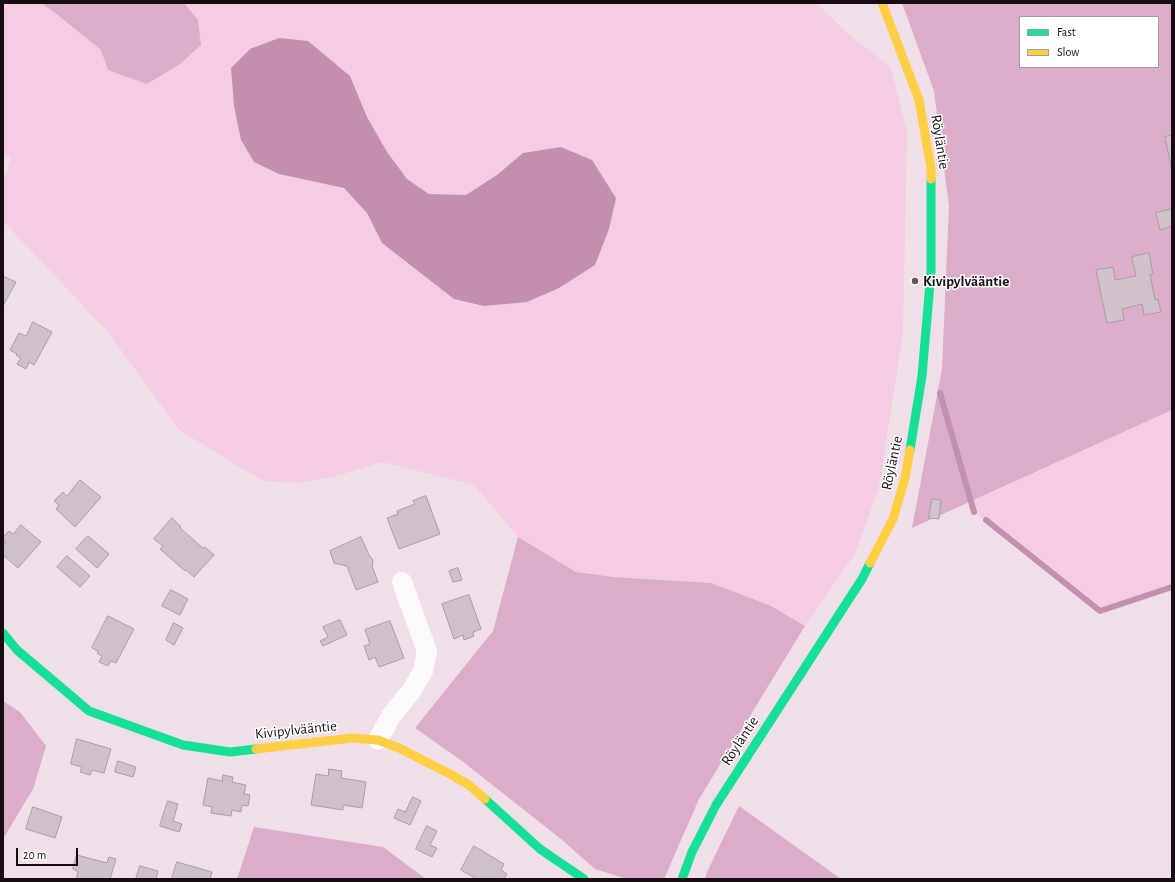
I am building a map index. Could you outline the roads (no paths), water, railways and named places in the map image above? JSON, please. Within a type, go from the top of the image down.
[{"type":"street","name":"Röyläntie","points":[[682,879],[692,852],[716,805],[862,579],[893,519],[906,478],[922,376],[930,279],[931,168],[919,100],[882,3]]},
{"type":"street","points":[[378,740],[391,716],[412,690],[423,671],[427,651],[402,582]]},
{"type":"street","name":"Kivipylvääntie","points":[[3,633],[17,650],[89,711],[183,745],[230,752],[352,738],[378,740],[400,748],[469,785],[540,849],[584,879]]},
{"type":"waterway","points":[[940,393],[974,512]]},
{"type":"waterway","points":[[986,520],[1100,611],[1172,587]]},
{"type":"place","name":"Kivipylvääntie","points":[[915,281]]}]
